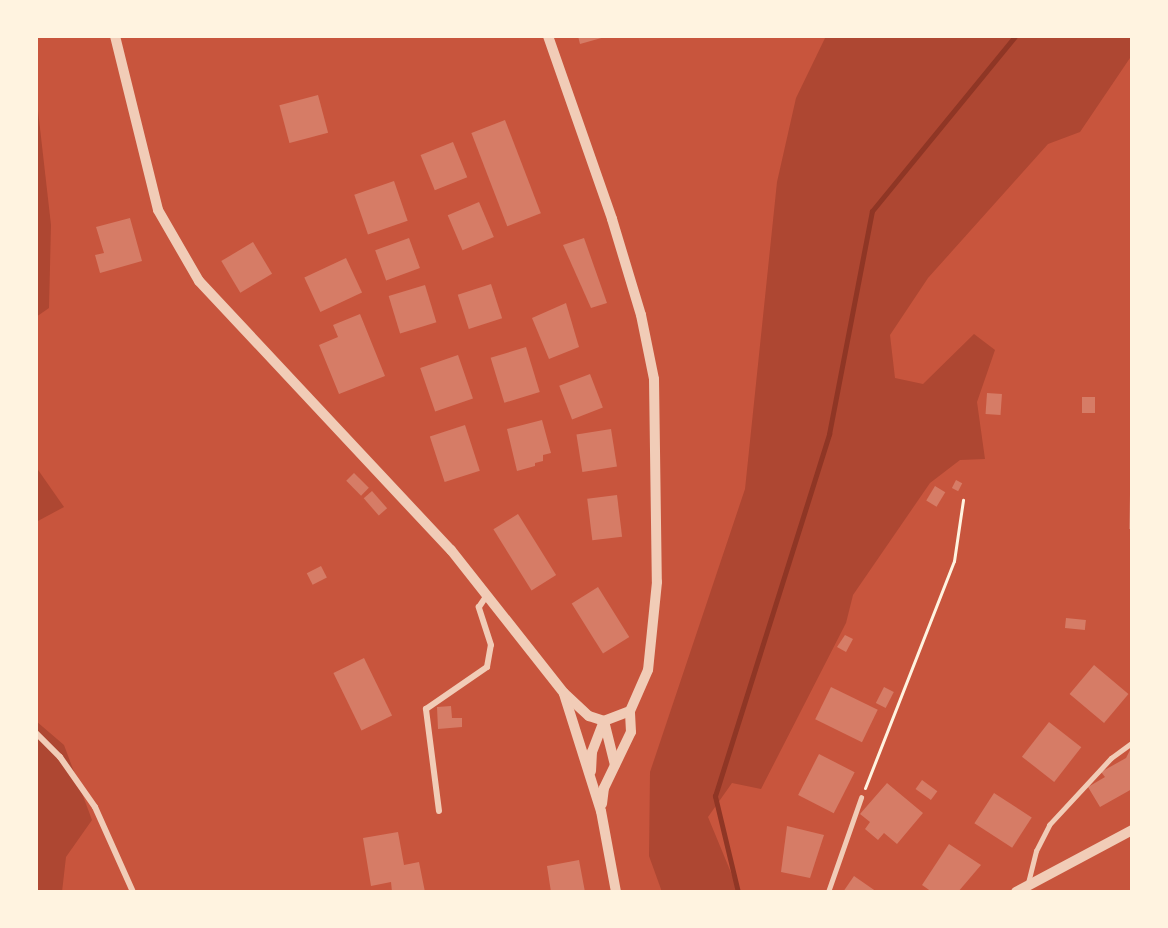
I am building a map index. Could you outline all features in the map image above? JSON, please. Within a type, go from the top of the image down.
[{"type":"street","points":[[115,36],[158,210],[174,244],[199,281],[451,550],[564,693],[589,716],[604,721],[630,711]]},
{"type":"street","points":[[548,36],[612,219],[641,315],[654,378],[657,582],[648,670],[630,711],[631,732],[604,788],[601,811]]},
{"type":"street","points":[[439,811],[426,709],[487,667],[491,645],[478,607],[487,594]]},
{"type":"street","points":[[564,693],[601,811],[616,892]]},
{"type":"street","points":[[604,721],[615,765]]},
{"type":"street","points":[[591,775],[592,752],[604,721]]},
{"type":"street","points":[[36,733],[60,757],[95,807],[133,892]]},
{"type":"street","points":[[1016,892],[1132,830]]},
{"type":"lane","points":[[1028,886],[1036,851],[1048,825],[1111,758],[1132,743]]},
{"type":"lane","points":[[828,892],[861,798]]},
{"type":"path","points":[[861,798],[954,561],[963,500]]},
{"type":"shaded area","points":[[826,36],[1132,36],[1132,55],[1080,132],[1048,144],[928,278],[890,335],[895,378],[923,384],[974,334],[995,350],[977,402],[985,459],[960,460],[930,483],[853,595],[846,623],[761,789],[732,783],[708,817],[739,892],[662,892],[649,856],[650,772],[745,489],[777,182],[796,98]]},
{"type":"shaded area","points":[[36,93],[51,225],[49,308],[36,317]]},
{"type":"shaded area","points":[[36,467],[64,507],[36,522]]},
{"type":"shaded area","points":[[36,721],[64,745],[92,820],[66,857],[62,892],[36,892]]},
{"type":"building","points":[[578,36],[605,36],[605,37],[580,44]]},
{"type":"building","points":[[318,95],[328,133],[289,143],[279,105]]},
{"type":"building","points":[[505,120],[541,213],[507,226],[471,133]]},
{"type":"building","points":[[453,142],[467,177],[435,190],[421,155]]},
{"type":"building","points":[[394,181],[408,221],[368,234],[354,195]]},
{"type":"building","points":[[479,202],[494,237],[463,250],[448,215]]},
{"type":"building","points":[[130,218],[142,261],[100,273],[95,255],[104,253],[96,227]]},
{"type":"building","points":[[409,238],[420,268],[386,280],[375,250]]},
{"type":"building","points":[[584,238],[607,303],[591,308],[563,245]]},
{"type":"building","points":[[253,242],[272,274],[240,293],[221,261]]},
{"type":"building","points":[[346,258],[362,292],[320,312],[304,277]]},
{"type":"building","points":[[491,284],[502,318],[469,329],[458,295]]},
{"type":"building","points":[[425,285],[436,322],[400,333],[389,296]]},
{"type":"building","points":[[566,303],[579,347],[549,359],[532,318]]},
{"type":"building","points":[[360,314],[385,376],[339,394],[319,345],[338,337],[333,325]]},
{"type":"building","points":[[526,347],[540,392],[504,403],[491,358]]},
{"type":"building","points":[[458,355],[473,398],[435,412],[420,368]]},
{"type":"building","points":[[590,374],[603,408],[572,419],[559,386]]},
{"type":"building","points":[[987,393],[1002,394],[1000,415],[986,414]]},
{"type":"building","points":[[1082,397],[1095,397],[1095,413],[1082,413]]},
{"type":"building","points":[[542,420],[551,453],[543,455],[543,461],[535,463],[535,466],[517,471],[507,429]]},
{"type":"building","points":[[465,425],[480,471],[445,482],[430,436]]},
{"type":"building","points":[[611,429],[617,467],[582,472],[576,434]]},
{"type":"building","points":[[354,473],[369,488],[361,496],[346,481]]},
{"type":"building","points":[[956,480],[962,483],[958,491],[952,488]]},
{"type":"building","points":[[935,486],[945,492],[937,507],[926,501]]},
{"type":"building","points":[[372,491],[387,508],[379,516],[364,498]]},
{"type":"building","points":[[1130,494],[1132,494],[1132,529],[1129,529]]},
{"type":"building","points":[[617,495],[622,537],[592,540],[587,499]]},
{"type":"building","points":[[518,514],[556,575],[532,590],[493,529]]},
{"type":"building","points":[[321,566],[327,578],[313,585],[307,573]]},
{"type":"building","points":[[598,587],[629,637],[603,653],[572,603]]},
{"type":"building","points":[[1066,618],[1086,620],[1085,630],[1065,628]]},
{"type":"building","points":[[845,635],[853,639],[846,652],[837,647]]},
{"type":"building","points":[[364,658],[392,716],[361,730],[333,673]]},
{"type":"building","points":[[1094,665],[1128,694],[1104,723],[1070,694]]},
{"type":"building","points":[[831,687],[878,710],[862,742],[815,719]]},
{"type":"building","points":[[884,687],[894,692],[886,708],[876,703]]},
{"type":"building","points":[[451,706],[452,718],[462,718],[462,727],[438,729],[437,707]]},
{"type":"building","points":[[1049,722],[1081,747],[1054,782],[1022,757]]},
{"type":"building","points":[[1132,746],[1132,789],[1100,807],[1088,787],[1105,777],[1101,772],[1126,758]]},
{"type":"building","points":[[819,754],[855,772],[834,813],[798,795]]},
{"type":"building","points":[[922,780],[937,791],[931,800],[916,789]]},
{"type":"building","points":[[887,783],[923,813],[897,844],[884,833],[878,840],[865,829],[870,822],[860,814]]},
{"type":"building","points":[[994,793],[1032,818],[1012,848],[974,823]]},
{"type":"building","points":[[787,826],[824,835],[810,878],[781,872]]},
{"type":"building","points":[[398,832],[404,865],[419,862],[425,892],[392,892],[391,882],[371,886],[363,838]]},
{"type":"building","points":[[949,844],[981,865],[958,892],[932,892],[922,885]]},
{"type":"building","points":[[579,860],[585,892],[551,892],[547,866]]},
{"type":"building","points":[[854,876],[877,892],[843,892]]},
{"type":"waterway","points":[[738,892],[715,796],[829,434],[872,211],[1015,36]]}]
